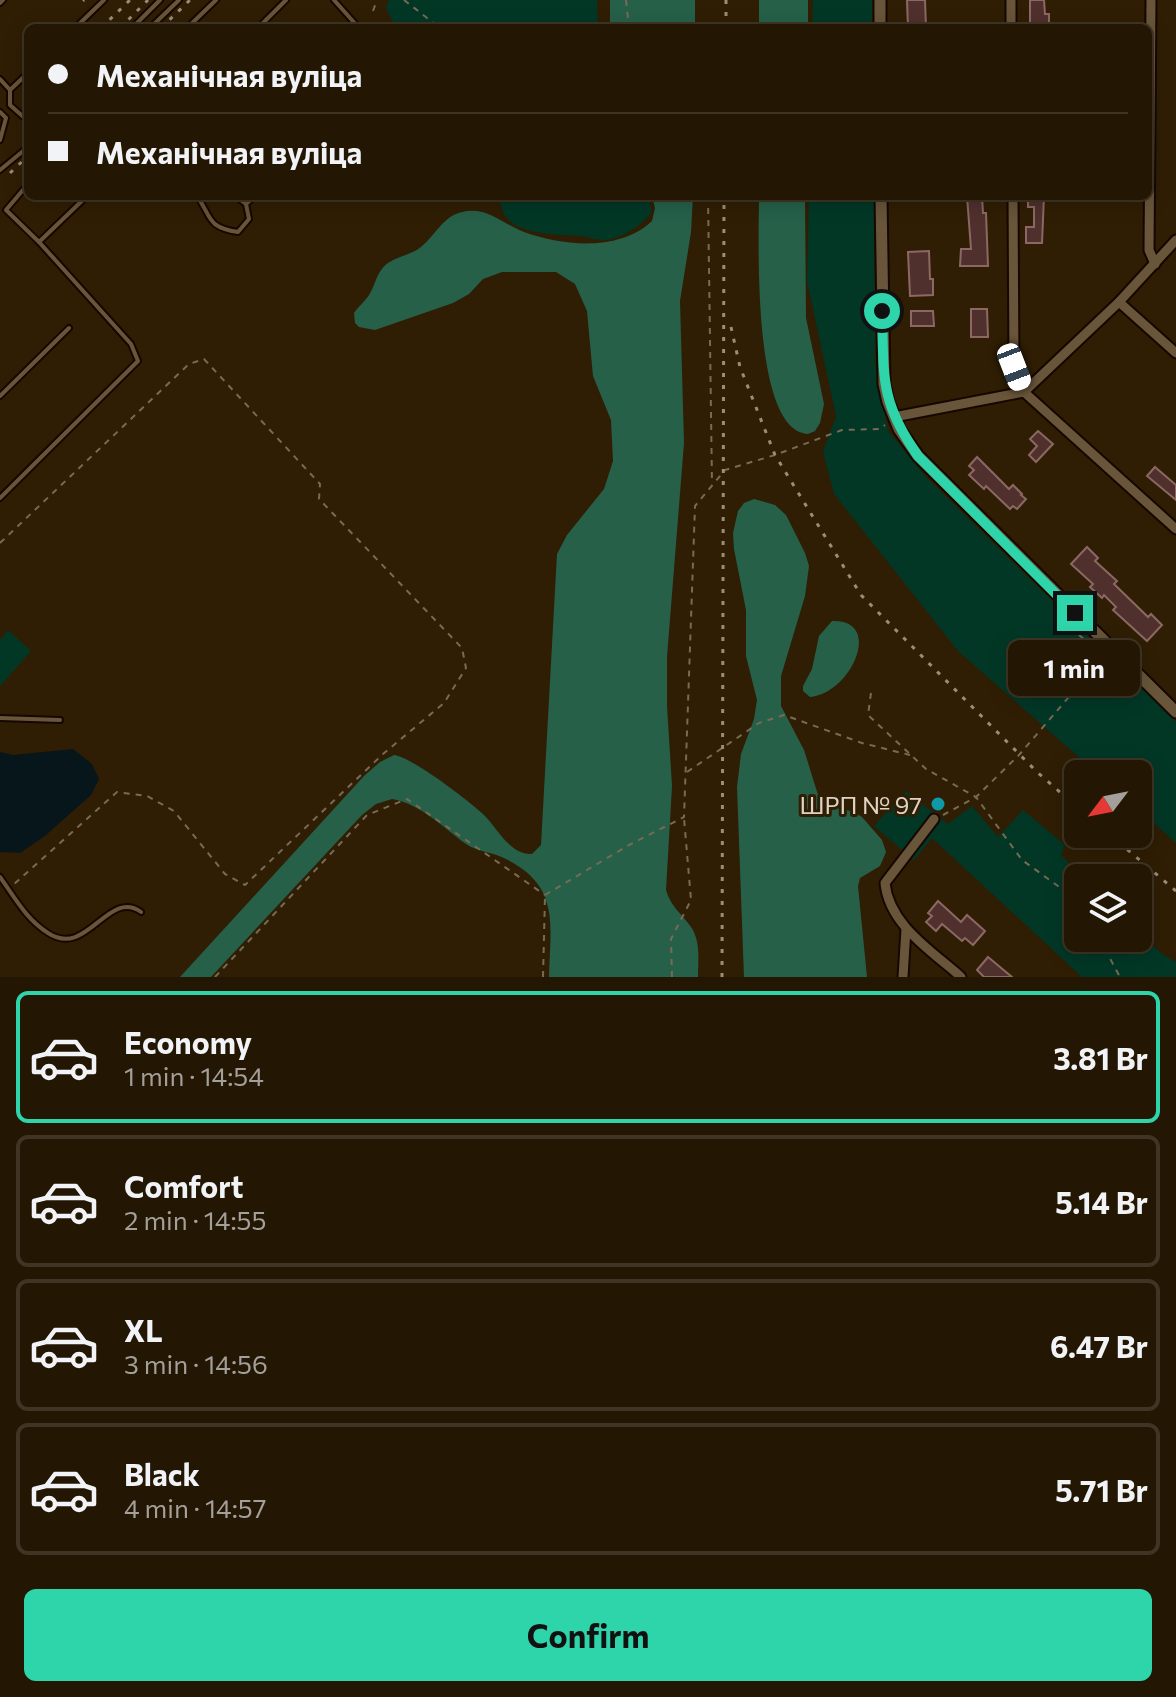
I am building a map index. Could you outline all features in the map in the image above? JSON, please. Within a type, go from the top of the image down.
[{"type":"street","points":[[880,0],[880,24]]},
{"type":"street","points":[[1011,0],[1011,24]]},
{"type":"street","points":[[1151,0],[1151,24]]},
{"type":"street","points":[[881,200],[883,367],[888,402],[899,429],[918,456],[1176,712]]},
{"type":"street","points":[[1013,200],[1014,367],[1024,392],[1176,529]]},
{"type":"street","points":[[1149,200],[1149,250],[1155,264]]},
{"type":"street","points":[[894,417],[1024,392],[1119,302],[1176,240]]},
{"type":"street","points":[[1119,302],[1176,353]]},
{"type":"street","points":[[934,819],[885,883],[886,901],[906,929],[961,977]]},
{"type":"street","points":[[903,977],[906,929]]},
{"type":"lane","points":[[79,24],[104,0]]},
{"type":"lane","points":[[136,24],[160,0]]},
{"type":"lane","points":[[154,24],[179,0]]},
{"type":"lane","points":[[191,24],[216,0]]},
{"type":"lane","points":[[262,24],[286,0]]},
{"type":"lane","points":[[334,0],[355,24]]},
{"type":"lane","points":[[10,90],[24,77]]},
{"type":"lane","points":[[0,79],[10,90],[10,105],[24,117]]},
{"type":"lane","points":[[0,112],[6,118],[0,140]]},
{"type":"lane","points":[[0,170],[24,150]]},
{"type":"lane","points":[[6,210],[24,189]]},
{"type":"lane","points":[[39,242],[83,200]]},
{"type":"lane","points":[[200,200],[206,215],[222,230],[238,232],[249,219],[246,204],[240,200]]},
{"type":"lane","points":[[246,204],[250,200]]},
{"type":"lane","points":[[0,204],[39,242],[131,344],[138,361],[0,498]]},
{"type":"lane","points":[[0,396],[69,328]]},
{"type":"lane","points":[[0,718],[60,720]]},
{"type":"lane","points":[[0,877],[23,911],[48,933],[62,938],[85,934],[122,906],[133,906],[141,912]]},
{"type":"path","points":[[373,11],[377,0]]},
{"type":"path","points":[[404,0],[435,24]]},
{"type":"path","points":[[626,0],[629,24]]},
{"type":"path","points":[[708,200],[712,486]]},
{"type":"path","points":[[0,543],[189,364],[204,359],[320,484],[319,499],[462,648],[466,668],[444,703],[383,754],[245,885],[225,874],[174,811],[147,796],[117,792],[15,884],[6,886]]},
{"type":"path","points":[[672,977],[671,939],[691,900],[684,817],[695,506],[725,470],[842,430],[880,429],[894,417]]},
{"type":"path","points":[[1070,627],[1094,648]]},
{"type":"path","points":[[934,819],[976,797],[1019,755],[1111,648]]},
{"type":"path","points":[[871,693],[868,715],[926,769],[976,797],[1022,860],[1064,893]]},
{"type":"path","points":[[686,772],[759,723],[784,715],[862,743],[911,755]]},
{"type":"path","points":[[215,977],[367,815],[407,799],[545,895]]},
{"type":"path","points":[[545,895],[629,845],[684,817]]},
{"type":"path","points":[[543,977],[545,895]]},
{"type":"path","points":[[1107,952],[1120,977]]},
{"type":"green space","points":[[389,0],[597,0],[598,24],[394,24],[386,8]]},
{"type":"green space","points":[[610,0],[695,0],[695,24],[610,24]]},
{"type":"green space","points":[[759,0],[808,0],[808,24],[759,24]]},
{"type":"green space","points":[[813,0],[872,0],[872,24],[812,24]]},
{"type":"green space","points":[[501,200],[649,200],[652,211],[632,230],[602,240],[528,230],[507,219]]},
{"type":"green space","points":[[653,200],[693,200],[680,301],[684,443],[667,657],[672,786],[666,890],[694,933],[698,977],[549,977],[548,909],[536,882],[506,859],[471,847],[412,805],[392,799],[376,804],[362,815],[211,977],[180,977],[364,776],[394,755],[426,771],[466,800],[517,850],[532,854],[541,845],[557,554],[567,535],[604,489],[613,461],[611,420],[593,376],[587,311],[575,284],[556,272],[502,272],[483,279],[469,294],[453,303],[375,330],[359,327],[355,323],[354,313],[369,295],[384,267],[421,247],[455,214],[479,211],[539,237],[590,243],[624,238],[639,231],[652,221]]},
{"type":"green space","points":[[759,200],[805,200],[806,318],[824,404],[820,423],[815,431],[808,434],[790,425],[776,401],[767,368],[759,289]]},
{"type":"green space","points":[[809,200],[874,200],[875,364],[888,431],[927,478],[1176,722],[1176,843],[1152,822],[1152,760],[1082,760],[958,651],[834,494],[823,452],[836,416],[807,281]]},
{"type":"green space","points":[[754,499],[775,505],[786,515],[809,566],[805,596],[781,676],[781,706],[804,750],[819,798],[827,805],[862,817],[882,840],[886,852],[880,866],[860,878],[858,886],[867,977],[744,977],[737,787],[741,754],[754,719],[757,700],[746,656],[746,610],[733,533],[738,511],[744,503]]},
{"type":"green space","points":[[832,621],[848,624],[856,631],[859,643],[856,657],[838,683],[825,693],[810,697],[803,691],[803,686],[812,669],[819,636]]},
{"type":"green space","points":[[8,630],[31,651],[0,686],[0,640]]},
{"type":"green space","points":[[906,791],[948,824],[972,806],[998,837],[1023,810],[1064,844],[1061,855],[1070,864],[1064,864],[1064,952],[1152,952],[1152,944],[1176,962],[1176,977],[1082,977],[932,838],[914,860],[874,826]]},
{"type":"shaded area","points":[[73,749],[92,764],[99,779],[91,795],[45,836],[20,853],[0,852],[0,752],[13,755]]},
{"type":"building","points":[[907,0],[925,0],[926,24],[908,24]]},
{"type":"building","points":[[1030,0],[1044,0],[1049,24],[1030,24]]},
{"type":"building","points":[[967,200],[982,200],[983,213],[986,213],[988,266],[960,266],[961,249],[971,249]]},
{"type":"building","points":[[1028,200],[1044,200],[1042,243],[1026,243],[1026,227],[1034,227],[1034,207],[1028,207]]},
{"type":"building","points":[[929,251],[933,295],[910,296],[908,252]]},
{"type":"building","points":[[971,309],[987,309],[988,337],[971,337]]},
{"type":"building","points":[[911,311],[933,311],[934,326],[911,326]]},
{"type":"building","points":[[1038,431],[1053,444],[1036,462],[1029,455],[1037,446],[1030,439]]},
{"type":"building","points":[[977,457],[1009,489],[1013,485],[1026,499],[1017,509],[1013,506],[1010,509],[969,475],[974,470],[969,466]]},
{"type":"building","points":[[1155,467],[1176,485],[1176,500],[1147,476]]},
{"type":"building","points":[[1087,547],[1098,558],[1095,561],[1117,581],[1114,584],[1148,617],[1151,614],[1162,625],[1147,641],[1113,610],[1116,607],[1104,595],[1102,598],[1090,587],[1093,584],[1071,564]]},
{"type":"building","points":[[938,901],[961,922],[967,915],[985,931],[973,945],[965,938],[962,941],[942,924],[936,931],[926,922],[932,916],[928,913]]},
{"type":"building","points":[[988,957],[1012,977],[984,977],[977,970]]},
{"type":"railway","points":[[105,24],[130,0]]},
{"type":"railway","points":[[124,24],[148,0]]},
{"type":"railway","points":[[165,24],[190,0]]},
{"type":"railway","points":[[726,0],[726,24]]},
{"type":"railway","points":[[10,173],[24,160]]},
{"type":"railway","points":[[722,977],[724,200]]},
{"type":"railway","points":[[731,327],[740,367],[775,455],[861,595],[1064,796]]},
{"type":"railway","points":[[1125,848],[1176,891]]},
{"type":"place","name":"ШРП № 97","points":[[938,804]]},
{"type":"route","points":[[882,311],[884,384],[899,429],[918,456],[955,495],[1075,613]]}]
